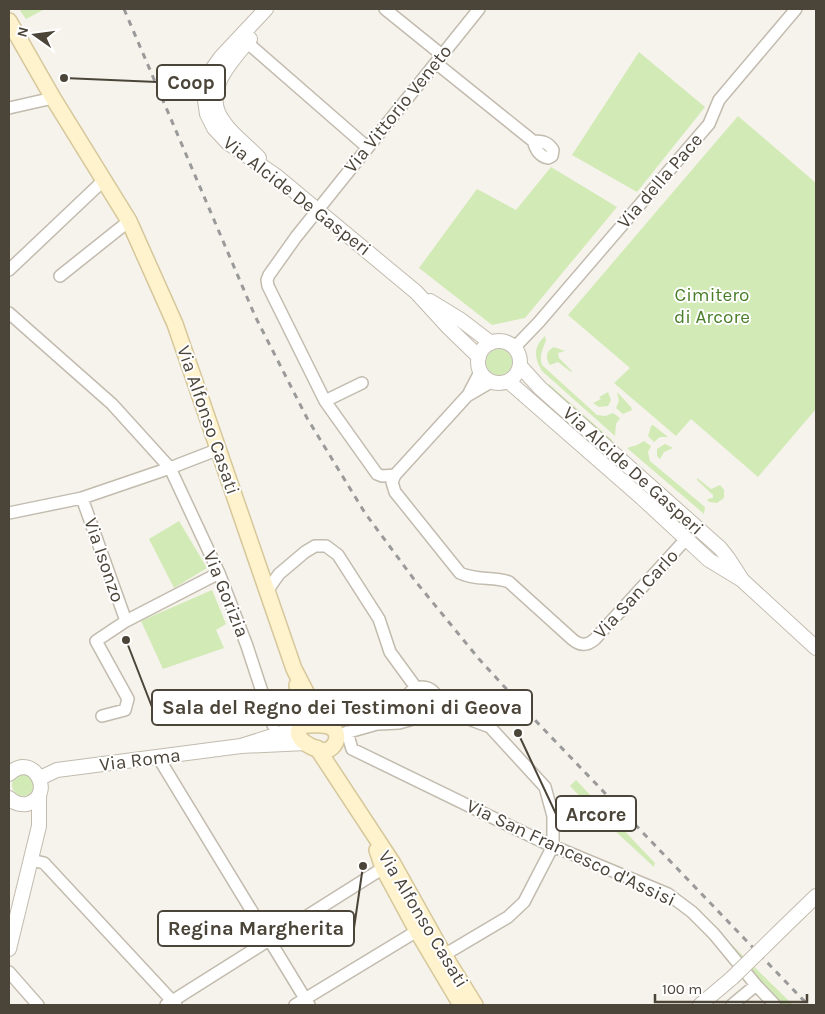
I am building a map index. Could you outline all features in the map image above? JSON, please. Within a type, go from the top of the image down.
[{"type":"main road","name":"Via Alfonso Casati","points":[[9,21],[53,98],[129,221],[175,324],[294,668]]},
{"type":"main road","points":[[294,668],[322,725]]},
{"type":"main road","points":[[294,668],[302,726],[298,731],[298,736],[328,742],[330,727],[322,725],[302,726]]},
{"type":"main road","name":"Via Alfonso Casati","points":[[328,742],[367,826],[388,865],[475,1005]]},
{"type":"main road","name":"Via Alfonso Casati","points":[[388,865],[417,930],[462,1005]]},
{"type":"street","points":[[244,40],[266,9]]},
{"type":"street","points":[[244,40],[276,9]]},
{"type":"street","points":[[385,9],[439,59],[534,141]]},
{"type":"street","name":"Via Vittorio Veneto","points":[[318,210],[479,9]]},
{"type":"street","name":"Via della Pace","points":[[514,348],[539,322],[709,124],[719,100],[796,9]]},
{"type":"street","points":[[244,40],[367,147]]},
{"type":"street","name":"Via Alcide De Gasperi","points":[[244,40],[216,63],[208,75],[212,85],[205,100],[207,114],[218,134],[241,153],[275,174],[416,292],[480,365]]},
{"type":"street","points":[[9,108],[53,98]]},
{"type":"street","points":[[9,270],[104,180]]},
{"type":"street","points":[[318,210],[296,237],[268,279],[268,286],[325,401],[375,472],[382,476],[394,475],[467,396],[491,382],[500,383],[508,381],[518,372],[520,366],[518,353],[514,348],[503,342],[491,343],[483,349],[480,365],[467,396]]},
{"type":"street","points":[[60,276],[129,221]]},
{"type":"street","name":"Via Alcide De Gasperi","points":[[416,292],[461,320],[491,343]]},
{"type":"street","name":"Via Gorizia","points":[[9,313],[112,404],[170,468],[219,572],[247,646],[273,724]]},
{"type":"street","points":[[480,365],[491,382]]},
{"type":"street","name":"Via Alcide De Gasperi","points":[[520,366],[540,388],[714,543],[728,558],[742,580]]},
{"type":"street","name":"Via Alcide De Gasperi","points":[[508,381],[709,560],[742,580],[816,648]]},
{"type":"street","points":[[325,401],[362,383]]},
{"type":"street","points":[[9,513],[82,498],[219,449]]},
{"type":"street","name":"Via San Carlo","points":[[394,475],[392,482],[395,492],[460,573],[473,578],[509,582],[580,644],[588,644],[595,639],[686,539]]},
{"type":"street","name":"Via Isonzo","points":[[82,498],[126,621]]},
{"type":"street","points":[[267,591],[279,574],[305,552],[314,546],[326,546],[338,556],[379,619],[390,652],[417,689]]},
{"type":"street","points":[[102,716],[125,710],[128,699],[96,641],[126,621],[219,572]]},
{"type":"street","points":[[241,746],[328,742],[377,724],[406,702],[409,695],[417,689],[422,688],[431,691],[437,699],[437,707],[432,716],[399,723],[377,724]]},
{"type":"street","points":[[406,702],[408,710],[417,718]]},
{"type":"street","points":[[437,707],[490,727],[545,786],[553,816],[553,846],[531,890],[519,907],[508,917],[444,955]]},
{"type":"street","points":[[241,746],[302,726]]},
{"type":"street","name":"Via San Francesco d'Assisi","points":[[328,742],[352,749],[553,846],[668,894],[692,912],[714,934],[756,986],[775,1005]]},
{"type":"street","name":"Via Roma","points":[[40,778],[57,770],[241,746]]},
{"type":"street","points":[[158,757],[268,940],[303,1003],[417,930]]},
{"type":"street","points":[[9,949],[39,826],[39,795],[41,787],[40,778],[28,768],[21,767],[10,770]]},
{"type":"street","points":[[9,798],[16,803],[25,804],[33,801],[39,795]]},
{"type":"street","points":[[25,804],[39,826]]},
{"type":"street","points":[[31,860],[44,863],[171,1004],[268,940],[388,865]]},
{"type":"street","points":[[700,1005],[732,978],[816,896]]},
{"type":"street","points":[[9,972],[38,1005]]},
{"type":"street","points":[[732,1005],[756,986]]},
{"type":"green space","points":[[19,9],[45,9],[26,19]]},
{"type":"green space","points":[[639,52],[705,107],[637,192],[572,155]]},
{"type":"green space","name":"Cimitero di Arcore","points":[[738,116],[816,183],[816,409],[758,477],[691,419],[676,436],[614,383],[630,368],[568,315]]},
{"type":"green space","points":[[551,167],[617,207],[525,318],[492,325],[419,268],[477,189],[516,210]]},
{"type":"green space","points":[[545,336],[546,340],[541,355],[542,365],[597,415],[605,416],[613,413],[620,418],[616,424],[615,436],[542,371],[537,362],[536,353],[538,344]]},
{"type":"green space","points":[[554,347],[565,351],[558,353],[559,358],[571,372],[558,362],[550,365],[547,355]]},
{"type":"green space","points":[[499,349],[508,353],[512,362],[508,371],[499,375],[490,371],[486,362],[490,353]]},
{"type":"green space","points":[[549,384],[612,440],[613,443],[611,445],[546,388]]},
{"type":"green space","points":[[608,392],[611,400],[608,406],[599,407],[593,403],[601,399],[599,397]]},
{"type":"green space","points":[[617,392],[632,410],[623,414],[616,408],[619,401]]},
{"type":"green space","points":[[541,394],[605,450],[601,455],[537,399]]},
{"type":"green space","points":[[653,425],[668,437],[660,437],[654,442],[648,436]]},
{"type":"green space","points":[[644,441],[651,446],[648,452],[650,461],[705,507],[704,514],[627,448]]},
{"type":"green space","points":[[665,444],[673,448],[664,452],[660,459],[657,456],[657,449]]},
{"type":"green space","points":[[697,478],[711,489],[720,485],[724,490],[724,498],[717,503],[709,502],[707,499],[713,498],[713,495]]},
{"type":"green space","points":[[179,521],[207,568],[174,588],[149,539]]},
{"type":"green space","points":[[212,590],[226,624],[216,630],[224,648],[163,669],[141,621]]},
{"type":"green space","points":[[23,774],[33,781],[34,785],[27,795],[23,796],[13,789],[12,785],[19,775]]},
{"type":"green space","points":[[576,780],[655,863],[654,867],[570,786]]},
{"type":"green space","points":[[722,935],[793,1005],[782,1005],[760,982]]},
{"type":"railway","points":[[124,9],[255,316],[307,418],[365,513],[416,582],[479,659],[533,718],[808,1005]]},
{"type":"place","name":"Coop","points":[[64,78]]},
{"type":"place","name":"Sala del Regno dei Testimoni di Geova","points":[[126,640]]},
{"type":"place","name":"Arcore","points":[[518,733]]},
{"type":"place","name":"Regina Margherita","points":[[363,866]]}]
